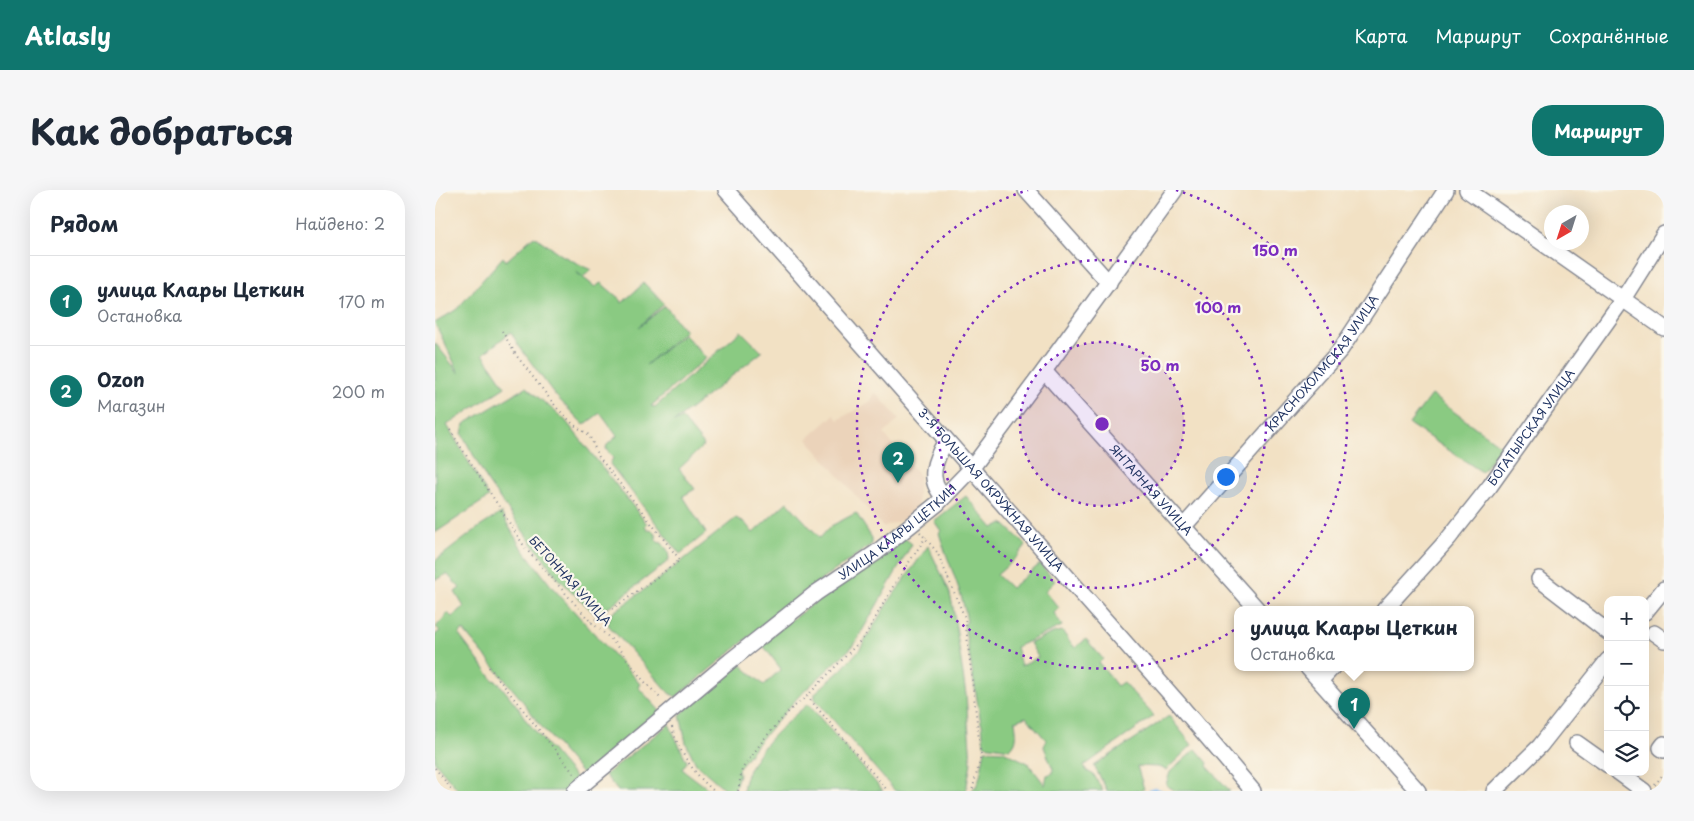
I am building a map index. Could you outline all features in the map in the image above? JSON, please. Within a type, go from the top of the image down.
[{"type":"street","name":"3-Я БОЛЬШАЯ ОКРУЖНАЯ УЛИЦА","points":[[726,190],[1174,698],[1253,791]]},
{"type":"street","points":[[1026,190],[1109,283]]},
{"type":"street","name":"УЛИЦА КЛАРЫ ЦЕТКИН","points":[[579,788],[671,710],[815,593],[877,552],[944,497],[971,469],[1109,283],[1175,190]]},
{"type":"street","name":"КРАСНОХОЛМСКАЯ УЛИЦА","points":[[1184,526],[1341,349],[1446,190]]},
{"type":"street","points":[[1467,190],[1664,328]]},
{"type":"street","name":"БОГАТЫРСКАЯ УЛИЦА","points":[[1388,606],[1469,513],[1623,299],[1664,234]]},
{"type":"street","name":"ЯНТАРНАЯ УЛИЦА","points":[[1044,371],[1254,606]]},
{"type":"street","points":[[944,497],[938,492],[933,474],[937,455],[946,441]]},
{"type":"street","points":[[1539,579],[1604,629]]},
{"type":"street","points":[[1649,607],[1664,588]]},
{"type":"street","points":[[1494,791],[1540,746],[1604,665]]},
{"type":"street","points":[[1311,671],[1418,791]]},
{"type":"street","points":[[1320,681],[1329,671]]},
{"type":"street","points":[[1577,743],[1604,762]]},
{"type":"street","points":[[1664,744],[1661,748],[1664,750]]},
{"type":"street","points":[[1623,776],[1644,791]]},
{"type":"path","points":[[502,331],[516,355],[557,408],[574,426],[589,435],[599,457],[680,560],[624,601],[591,622]]},
{"type":"path","name":"БЕТОННАЯ УЛИЦА","points":[[450,430],[526,549],[591,622],[612,640],[642,679],[671,710]]},
{"type":"path","points":[[738,791],[742,769],[764,739],[790,710],[807,696],[865,636],[895,583],[926,537],[937,552],[965,618],[981,757],[972,791]]},
{"type":"path","points":[[489,666],[579,788]]},
{"type":"path","points":[[807,696],[888,791]]},
{"type":"path","points":[[671,710],[672,729],[686,758],[706,784],[714,791]]},
{"type":"path","points":[[435,768],[453,791]]},
{"type":"path","points":[[1651,791],[1664,773]]},
{"type":"shaded area","points":[[875,392],[899,419],[884,434],[920,477],[918,481],[918,508],[911,517],[883,527],[807,439],[834,415],[838,420],[871,401]]},
{"type":"green space","points":[[534,236],[563,256],[591,270],[583,277],[576,272],[595,287],[601,283],[622,303],[644,283],[664,304],[639,327],[665,306],[685,331],[646,365],[684,334],[706,358],[651,406],[655,407],[741,331],[762,352],[674,422],[682,418],[704,445],[679,469],[695,489],[683,496],[706,533],[680,554],[610,464],[613,458],[606,449],[607,445],[617,436],[600,413],[584,425],[555,395],[511,332],[483,354],[505,387],[447,425],[489,497],[435,533],[435,343],[459,373],[435,323],[457,309],[503,257],[506,261]]},
{"type":"green space","points":[[526,387],[565,420],[647,524],[645,526],[649,531],[651,529],[657,537],[655,538],[668,551],[669,559],[667,562],[597,616],[559,579],[528,538],[488,482],[462,434],[464,424]]},
{"type":"green space","points":[[1431,395],[1501,446],[1482,472],[1409,424]]},
{"type":"green space","points":[[966,496],[993,528],[1003,523],[1026,545],[1017,557],[997,575],[1011,588],[1040,564],[1055,581],[1045,591],[1059,608],[1054,613],[1062,626],[1016,647],[1021,666],[1038,657],[1030,643],[1053,633],[1062,631],[1075,648],[1086,639],[1103,659],[1099,663],[1117,686],[1123,682],[1154,716],[1084,766],[1087,771],[1094,775],[1103,791],[972,791],[976,787],[980,776],[985,750],[1003,751],[1028,763],[1045,785],[1047,775],[1053,773],[1053,769],[1044,747],[1046,740],[1026,717],[1015,721],[1016,740],[1010,749],[984,745],[964,624],[967,622],[965,611],[939,533],[941,531],[934,521]]},
{"type":"green space","points":[[787,502],[820,538],[831,526],[856,513],[872,538],[872,544],[800,595],[676,697],[668,692],[609,626],[611,614],[663,576],[736,518],[745,523],[753,533]]},
{"type":"green space","points":[[501,513],[519,544],[552,587],[640,684],[638,687],[660,711],[584,776],[463,630],[459,635],[493,680],[497,681],[526,720],[578,781],[566,791],[459,791],[435,762],[435,635],[440,631],[436,627],[448,613],[452,617],[464,607],[455,592],[460,588],[447,574],[435,580],[435,561]]},
{"type":"green space","points":[[903,537],[912,544],[854,645],[798,697],[757,744],[738,769],[739,774],[734,791],[727,791],[696,764],[686,743],[680,715],[739,663],[764,685],[781,669],[762,644],[783,626]]},
{"type":"green space","points":[[928,546],[949,590],[953,607],[966,695],[971,762],[966,791],[895,791],[815,699],[815,693],[841,670],[860,649],[885,607]]},
{"type":"green space","points":[[808,704],[883,791],[743,791],[746,778],[758,754],[777,732]]},
{"type":"green space","points":[[1169,716],[1192,745],[1166,770],[1158,767],[1137,766],[1144,789],[1139,791],[1106,791],[1094,766]]},
{"type":"green space","points":[[669,724],[687,762],[682,769],[711,791],[618,791],[605,775]]},
{"type":"green space","points":[[1196,749],[1208,763],[1207,766],[1230,791],[1176,791],[1166,785],[1170,772]]},
{"type":"waterway","points":[[1150,791],[1155,789],[1161,791]]},
{"type":"place","name":"Ozon","points":[[898,483]]},
{"type":"place","name":"улица Клары Цеткин","points":[[1354,729]]}]
